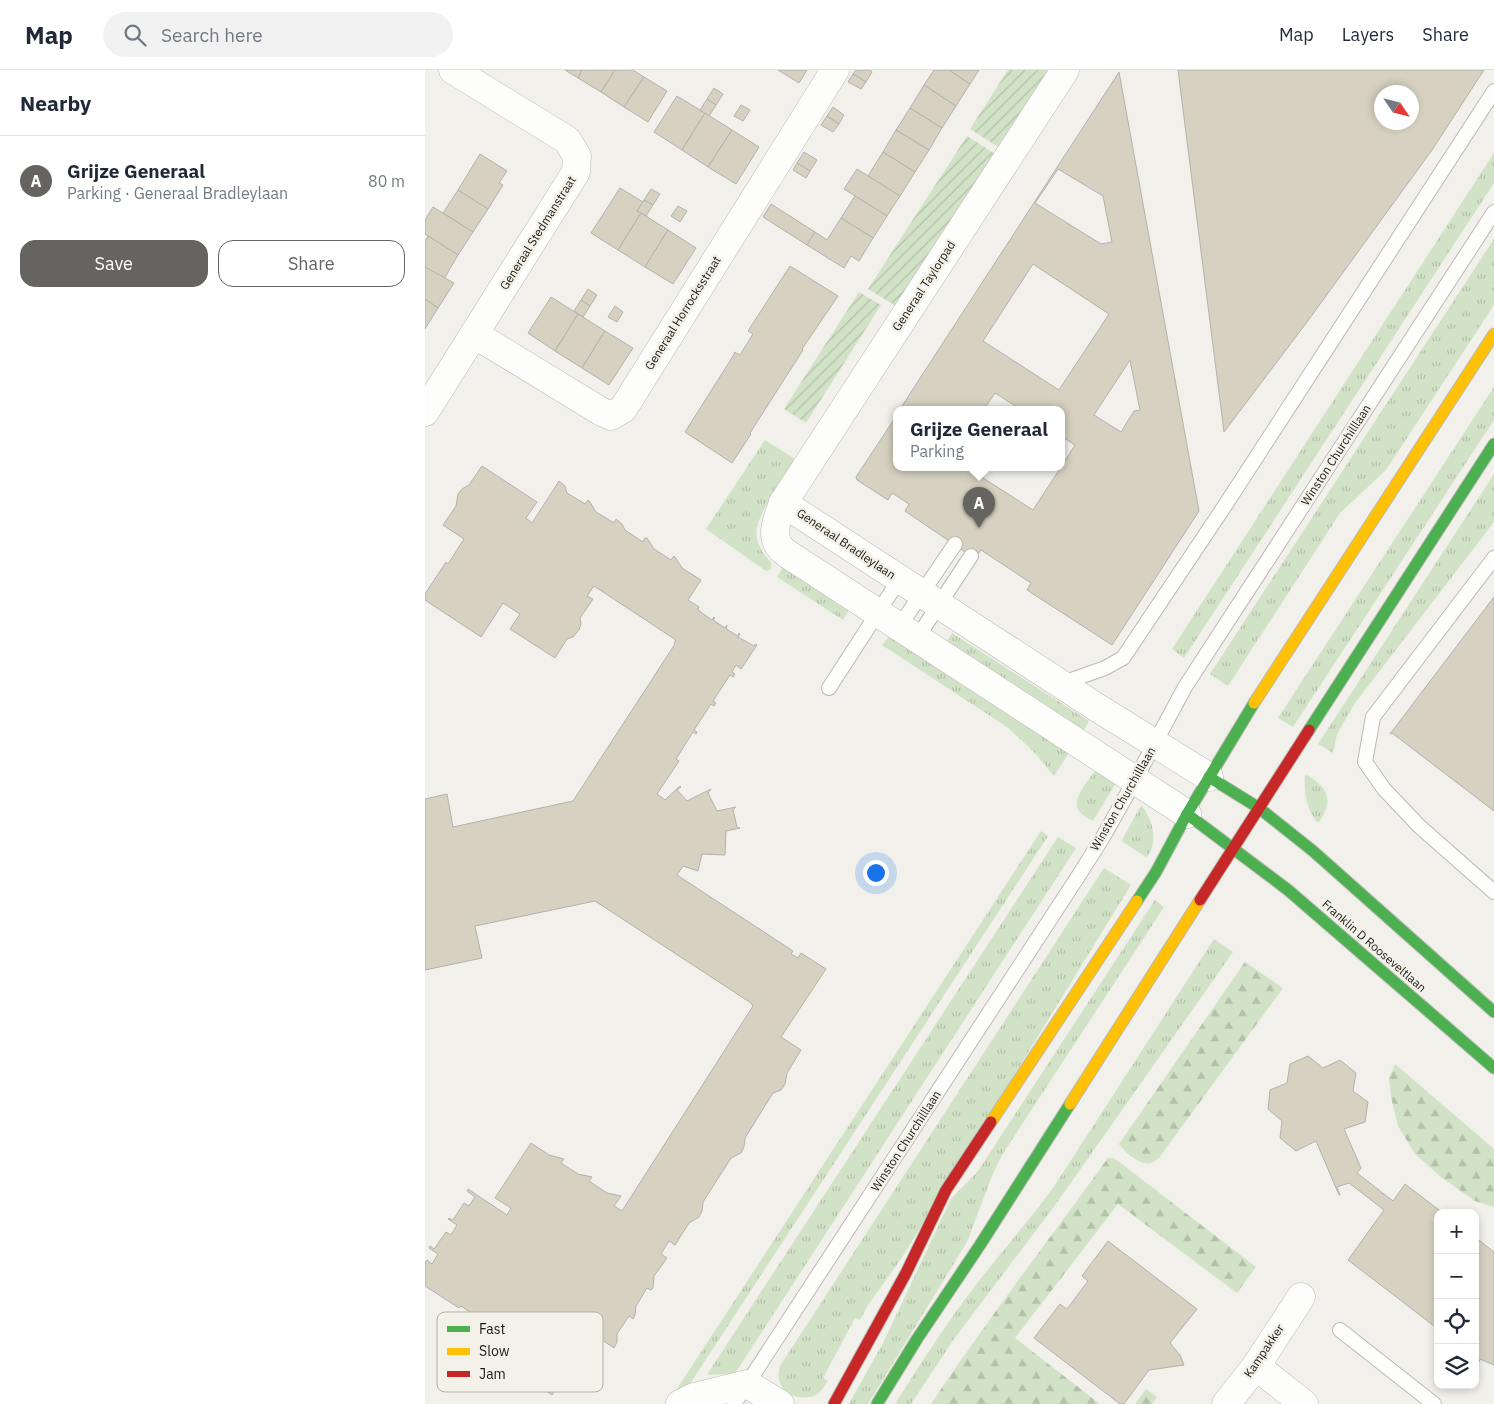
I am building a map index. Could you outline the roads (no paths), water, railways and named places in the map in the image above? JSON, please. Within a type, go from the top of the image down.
[{"type":"main road","points":[[834,1404],[906,1273],[946,1190],[1156,872],[1187,814],[1241,723],[1494,334]]},
{"type":"main road","points":[[877,1404],[1494,444]]},
{"type":"main road","points":[[1209,777],[1259,808],[1313,850],[1494,1012]]},
{"type":"main road","name":"Franklin D Rooseveltlaan","points":[[1187,814],[1288,890],[1494,1068]]},
{"type":"street","name":"Generaal Stedmanstraat","points":[[425,412],[576,172],[577,156],[567,140],[453,70]]},
{"type":"street","name":"Generaal Horrocksstraat","points":[[473,334],[602,412],[611,416],[623,409],[835,70]]},
{"type":"street","name":"Generaal Taylorpad","points":[[783,502],[1065,70]]},
{"type":"street","name":"Generaal Bradleylaan","points":[[1187,814],[782,550],[775,539],[774,529],[783,502],[1060,684],[1209,777]]},
{"type":"street","name":"Kampakker","points":[[1226,1404],[1256,1366],[1301,1296]]},
{"type":"street","points":[[1256,1366],[1304,1404]]},
{"type":"street","points":[[680,1404],[694,1397],[741,1394],[780,1404]]},
{"type":"lane","points":[[1060,684],[1105,668],[1123,658],[1226,504],[1494,91]]},
{"type":"lane","name":"Winston Churchilllaan","points":[[741,1394],[1074,883],[1103,837],[1185,687],[1494,212]]},
{"type":"lane","points":[[898,626],[930,600],[955,544]]},
{"type":"lane","points":[[829,688],[930,600],[971,556]]},
{"type":"lane","points":[[1494,558],[1373,717],[1365,762],[1384,789],[1419,826],[1494,892]]},
{"type":"lane","points":[[898,626],[899,580]]},
{"type":"lane","points":[[1340,1330],[1434,1404]]},
{"type":"place","name":"Grijze Generaal","points":[[979,528]]}]
